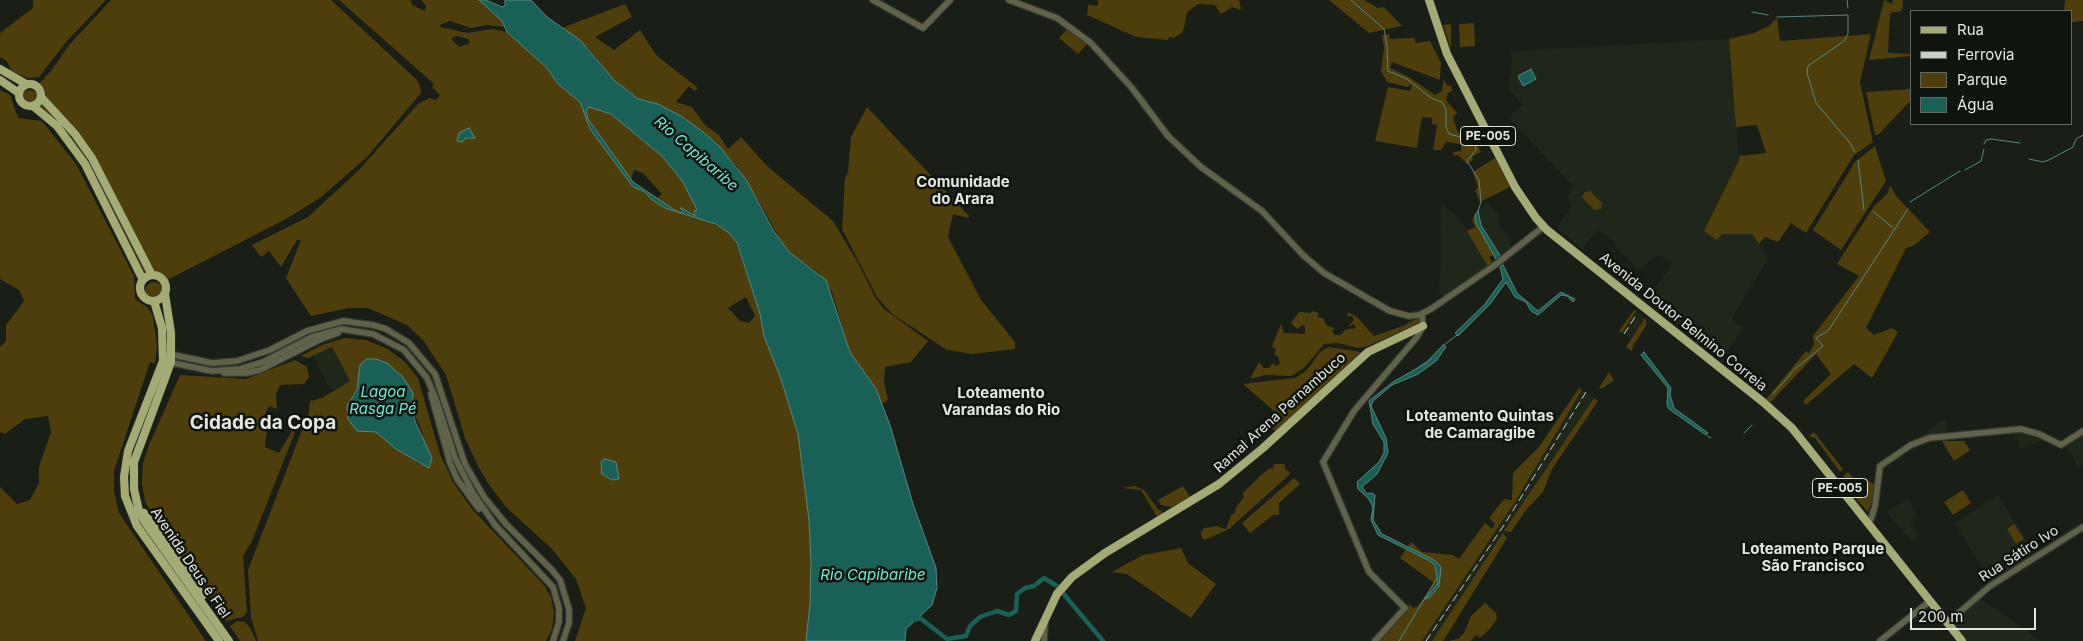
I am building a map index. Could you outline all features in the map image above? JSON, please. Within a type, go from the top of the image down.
[{"type":"main road","name":"Avenida Doutor Belmino Correia","points":[[1429,0],[1435,23],[1450,60],[1515,187],[1543,226],[1784,420],[1870,521],[1962,641]]},
{"type":"main road","points":[[0,64],[2,71],[26,84],[37,86],[41,91],[38,103],[33,106]]},
{"type":"main road","points":[[0,80],[19,92],[22,103],[33,106],[57,126],[85,164],[143,280],[142,294],[147,299],[154,301],[165,294],[164,281],[152,275],[92,158],[75,134],[41,97]]},
{"type":"main road","points":[[19,92],[26,84]]},
{"type":"main road","points":[[143,280],[152,275]]},
{"type":"main road","name":"Avenida Deus é Fiel","points":[[165,294],[168,358],[134,462],[133,482],[136,499],[146,524],[228,641]]},
{"type":"main road","name":"Avenida Deus é Fiel","points":[[154,301],[168,358],[128,451],[124,477],[126,496],[137,526],[219,641]]},
{"type":"main road","name":"Ramal Arena Pernambuco","points":[[1045,619],[1064,584],[1105,553],[1219,484],[1263,448],[1368,352],[1423,326]]},
{"type":"main road","points":[[1035,641],[1045,619]]},
{"type":"main road","points":[[1042,641],[1045,619]]},
{"type":"street","points":[[873,0],[923,28],[950,0]]},
{"type":"street","points":[[1009,0],[1057,18],[1091,43],[1132,88],[1168,136],[1201,167],[1262,211],[1303,255],[1324,274],[1379,306],[1400,315],[1422,314],[1495,266],[1543,226]]},
{"type":"street","points":[[1375,641],[1405,608],[1370,572],[1322,465],[1332,445],[1354,411],[1411,346],[1423,326],[1422,314]]},
{"type":"street","points":[[168,358],[212,363],[237,362],[270,350],[307,331],[343,321],[380,327],[409,343],[435,374],[442,391],[456,440],[479,489],[506,524],[560,580],[569,609],[569,623],[564,641]]},
{"type":"street","points":[[168,358],[212,371],[240,369],[256,365],[312,336],[341,329],[373,334],[394,343],[414,360],[427,378],[438,402],[460,471],[495,525],[553,587],[560,608],[559,622],[553,641]]},
{"type":"street","points":[[1870,521],[1880,466],[1903,449],[1929,438],[2021,429],[2040,434],[2061,445],[2083,431]]},
{"type":"street","name":"Rua Sátiro Ivo","points":[[1947,623],[1990,586],[2083,527]]},
{"type":"street","points":[[1880,641],[1930,601]]},
{"type":"shaded area","points":[[1729,39],[1739,160],[1704,231],[1719,238],[1722,234],[1752,234],[1769,258],[1731,319],[1743,328],[1721,361],[1647,299],[1673,263],[1657,255],[1639,270],[1618,249],[1614,242],[1598,230],[1582,249],[1556,227],[1573,206],[1567,197],[1573,186],[1508,117],[1523,105],[1508,89],[1512,65],[1511,51]]},
{"type":"shaded area","points":[[1488,201],[1495,213],[1498,211],[1501,218],[1497,222],[1512,240],[1509,243],[1512,248],[1501,257],[1479,220],[1478,211]]},
{"type":"shaded area","points":[[1441,204],[1455,214],[1465,227],[1488,267],[1442,297],[1438,290],[1440,284]]},
{"type":"shaded area","points":[[1636,311],[1645,318],[1631,339],[1622,333]]},
{"type":"shaded area","points":[[332,347],[350,382],[331,391],[313,356]]},
{"type":"shaded area","points":[[1582,390],[1594,398],[1432,641],[1422,641],[1515,502]]},
{"type":"shaded area","points":[[1945,418],[1949,434],[1931,435],[1927,431]]},
{"type":"shaded area","points":[[2013,431],[2023,431],[2042,437],[2044,440],[2021,449]]},
{"type":"shaded area","points":[[2083,433],[2083,465],[2078,468],[2070,452],[2064,446]]},
{"type":"shaded area","points":[[1998,495],[2035,553],[1991,582],[1954,523]]},
{"type":"shaded area","points":[[1908,499],[1918,516],[1910,521],[1919,536],[1912,541],[1886,512]]},
{"type":"shaded area","points":[[1978,597],[2041,641],[1967,641],[1952,621]]},
{"type":"green space","points":[[33,0],[106,0],[66,42],[39,77],[28,78],[12,71],[6,60],[0,57],[0,33],[33,8]]},
{"type":"green space","points":[[111,0],[331,0],[417,80],[421,93],[367,157],[320,198],[286,219],[185,271],[169,279],[162,279],[151,274],[99,170],[37,86],[51,71],[70,44]]},
{"type":"green space","points":[[339,0],[411,0],[412,5],[425,11],[426,6],[421,0],[479,0],[502,21],[504,27],[487,25],[471,28],[450,21],[441,24],[440,27],[468,33],[492,29],[507,32],[547,68],[558,84],[580,102],[590,129],[633,187],[645,192],[652,200],[665,208],[716,224],[729,233],[736,243],[760,314],[764,336],[781,379],[798,434],[809,520],[811,561],[810,604],[806,641],[575,641],[586,608],[576,579],[552,549],[507,508],[490,486],[465,438],[446,375],[423,340],[407,325],[368,308],[349,308],[311,316],[286,278],[301,240],[297,240],[281,267],[269,251],[261,257],[252,245],[308,217],[358,171],[418,104],[429,98],[436,100],[440,95],[432,87],[434,84]],"holes":[[[456,36],[468,39],[470,43],[459,47],[451,39]],[[746,297],[755,316],[749,323],[740,321],[728,308]]]},
{"type":"green space","points":[[1098,0],[1239,0],[1241,10],[1232,7],[1220,13],[1215,5],[1198,4],[1187,12],[1183,32],[1174,38],[1169,37],[1168,40],[1136,37],[1087,15],[1088,5],[1098,6]]},
{"type":"green space","points":[[1329,0],[1364,0],[1378,8],[1384,7],[1402,26],[1369,33]]},
{"type":"green space","points":[[1884,0],[1892,4],[1893,0],[1903,0],[1902,11],[1890,13],[1888,53],[1910,54],[1910,56],[1869,60]]},
{"type":"green space","points":[[2065,0],[2083,0],[2083,21],[2073,22],[2073,10],[2064,10]]},
{"type":"green space","points":[[625,4],[632,17],[595,37],[614,50],[640,30],[657,56],[698,88],[695,91],[689,86],[676,102],[692,107],[705,125],[719,135],[728,149],[741,137],[768,167],[833,221],[857,261],[876,299],[884,309],[928,341],[911,362],[885,367],[884,382],[888,400],[881,404],[876,389],[850,352],[832,292],[820,274],[789,252],[736,165],[702,131],[681,116],[658,104],[638,99],[615,81],[589,49],[562,28]]},
{"type":"green space","points":[[1777,18],[1780,41],[1871,34],[1860,82],[1873,142],[1854,155],[1806,233],[1791,223],[1778,242],[1765,237],[1759,244],[1752,234],[1722,234],[1717,240],[1704,231],[1739,160],[1739,156],[1766,153],[1757,125],[1736,127],[1729,39],[1754,33],[1769,26]]},
{"type":"green space","points":[[1474,23],[1475,46],[1460,47],[1459,24]]},
{"type":"green space","points":[[1451,24],[1451,49],[1443,25]]},
{"type":"green space","points":[[1068,28],[1087,44],[1078,54],[1059,38]]},
{"type":"green space","points":[[1390,34],[1389,39],[1414,38],[1416,43],[1430,41],[1441,63],[1440,80],[1392,62],[1390,68],[1409,77],[1435,95],[1442,91],[1444,79],[1447,86],[1451,85],[1452,91],[1448,93],[1446,100],[1457,113],[1453,117],[1457,130],[1460,135],[1473,135],[1481,152],[1473,156],[1472,161],[1467,164],[1458,155],[1454,156],[1453,152],[1461,151],[1461,144],[1446,142],[1441,150],[1433,150],[1437,125],[1432,124],[1432,118],[1423,117],[1421,121],[1417,148],[1375,141],[1388,87],[1410,91],[1412,84],[1407,87],[1387,82],[1381,71],[1384,48],[1382,35]]},
{"type":"green space","points":[[1910,89],[1910,101],[1879,134],[1875,135],[1866,92]]},
{"type":"green space","points":[[0,90],[10,95],[18,118],[42,121],[76,164],[134,276],[135,299],[148,308],[153,316],[157,346],[155,364],[150,362],[114,471],[114,492],[119,513],[206,641],[0,641],[0,487],[17,504],[30,500],[39,483],[39,467],[51,432],[48,416],[25,419],[5,434],[0,432],[0,347],[6,341],[6,325],[24,301],[19,290],[0,279]]},
{"type":"green space","points":[[30,90],[38,98],[30,106],[22,98]]},
{"type":"green space","points":[[43,104],[78,141],[95,169],[149,276],[144,279],[91,172],[39,109]]},
{"type":"green space","points":[[589,107],[611,114],[663,157],[683,182],[697,211],[695,216],[686,211],[681,213],[656,199],[662,194],[643,173],[634,170],[631,180],[588,119],[586,111]]},
{"type":"green space","points":[[867,107],[969,216],[968,218],[953,214],[948,237],[981,300],[1015,342],[1015,349],[973,354],[947,350],[892,314],[877,297],[842,229],[845,178],[848,172],[851,137]]},
{"type":"green space","points":[[1875,146],[1886,181],[1841,250],[1813,230],[1855,162]]},
{"type":"green space","points":[[1495,158],[1510,187],[1480,202],[1475,190],[1478,188],[1473,172]]},
{"type":"green space","points":[[1890,185],[1896,196],[1930,232],[1913,246],[1906,248],[1866,328],[1874,335],[1892,328],[1898,332],[1887,352],[1872,378],[1854,364],[1806,405],[1803,401],[1831,374],[1816,354],[1770,403],[1766,399],[1806,351],[1809,353],[1814,344],[1813,336],[1859,276],[1837,264],[1874,206],[1888,193]]},
{"type":"green space","points":[[1590,191],[1602,203],[1601,209],[1594,210],[1582,197],[1585,192]]},
{"type":"green space","points":[[1476,213],[1476,223],[1497,261],[1493,255],[1489,257],[1493,264],[1488,267],[1467,231],[1475,227],[1472,220]]},
{"type":"green space","points":[[150,282],[158,282],[163,287],[161,298],[150,300],[145,295],[145,287]]},
{"type":"green space","points":[[1634,310],[1636,311],[1622,333],[1619,331]]},
{"type":"green space","points":[[1313,311],[1319,313],[1317,317],[1323,318],[1327,326],[1335,328],[1332,331],[1335,335],[1341,335],[1345,330],[1356,328],[1354,324],[1347,327],[1354,320],[1352,316],[1347,316],[1348,312],[1357,317],[1374,336],[1403,326],[1421,316],[1418,324],[1368,346],[1358,348],[1338,343],[1324,344],[1304,368],[1291,376],[1265,375],[1250,379],[1259,362],[1264,368],[1269,368],[1273,363],[1276,366],[1280,364],[1278,356],[1274,355],[1276,350],[1272,346],[1281,324],[1284,333],[1305,334],[1305,327],[1303,325],[1297,329],[1291,323],[1299,312],[1310,313]]},
{"type":"green space","points":[[1645,318],[1647,324],[1633,346],[1632,351],[1626,347]]},
{"type":"green space","points":[[345,338],[366,340],[388,349],[405,362],[418,378],[440,454],[453,482],[472,509],[544,585],[551,597],[554,613],[552,629],[546,641],[258,641],[251,617],[248,570],[309,412],[310,401],[322,398],[350,381],[332,347],[308,358],[301,356],[322,345]],"holes":[[[360,381],[413,393],[412,408],[423,434],[422,465],[396,449],[347,406]]]},
{"type":"green space","points":[[1329,347],[1361,352],[1277,432],[1269,427],[1274,411],[1243,384],[1295,378],[1306,371],[1320,352]]},
{"type":"green space","points":[[295,360],[307,367],[309,377],[304,384],[280,385],[276,394],[277,409],[269,406],[260,424],[267,428],[265,447],[279,453],[297,422],[299,422],[252,541],[243,556],[247,612],[243,617],[226,621],[150,511],[145,501],[142,484],[143,463],[180,375],[246,379]]},
{"type":"green space","points":[[1609,372],[1614,380],[1603,388],[1599,388]]},
{"type":"green space","points":[[1579,388],[1582,390],[1515,502],[1422,641],[1377,641],[1407,611],[1409,604],[1413,608],[1418,606],[1433,585],[1433,582],[1400,558],[1411,542],[1422,552],[1453,555],[1459,559],[1485,523],[1492,529],[1495,524],[1489,518],[1504,499],[1512,500],[1513,473],[1539,447]]},
{"type":"green space","points":[[1594,398],[1598,401],[1552,469],[1543,492],[1526,510],[1511,532],[1504,531]]},
{"type":"green space","points":[[1814,432],[1843,469],[1840,472],[1815,438],[1809,436]]},
{"type":"green space","points":[[1942,441],[1964,441],[1970,450],[1954,461]]},
{"type":"green space","points":[[1274,464],[1285,464],[1285,469],[1290,472],[1289,475],[1229,529],[1207,539],[1202,539],[1201,531],[1205,528],[1217,526],[1226,529],[1231,515],[1235,513],[1236,507],[1244,497],[1243,493],[1262,474],[1270,468],[1273,469]]},
{"type":"green space","points":[[1848,472],[1859,484],[1866,479],[1877,486],[1868,512],[1850,492],[1853,489],[1843,476]]},
{"type":"green space","points":[[1294,478],[1300,484],[1279,503],[1279,515],[1273,515],[1250,533],[1242,523]]},
{"type":"green space","points":[[1135,486],[1144,490],[1158,509],[1164,513],[1157,517],[1141,490],[1122,488]]},
{"type":"green space","points":[[1183,486],[1190,497],[1172,507],[1161,505],[1158,500]]},
{"type":"green space","points":[[1963,490],[1971,503],[1953,515],[1944,502]]},
{"type":"green space","points":[[2014,524],[2024,539],[2016,544],[2007,529]]},
{"type":"green space","points":[[1503,533],[1507,538],[1447,635],[1443,641],[1432,641]]},
{"type":"green space","points":[[1181,548],[1188,563],[1216,584],[1191,618],[1127,574],[1112,572],[1143,555]]},
{"type":"green space","points":[[1485,603],[1496,613],[1497,619],[1489,630],[1480,638],[1476,635],[1471,641],[1448,641],[1458,639],[1464,633],[1471,616]]},
{"type":"green space","points":[[237,621],[245,622],[251,629],[256,641],[240,641],[230,626]]},
{"type":"water","name":"Rio Capibaribe","points":[[479,0],[486,0],[502,7],[505,6],[505,0],[531,0],[547,17],[580,40],[615,81],[638,99],[658,104],[681,116],[702,131],[720,147],[747,181],[773,230],[789,252],[826,280],[850,352],[876,389],[890,425],[913,504],[936,568],[937,588],[932,605],[906,629],[905,641],[806,641],[810,604],[811,561],[809,520],[798,434],[781,379],[764,336],[760,314],[737,243],[729,233],[716,224],[665,208],[652,200],[645,192],[633,187],[590,129],[580,102],[558,84],[547,68],[507,32],[502,21]],"holes":[[[589,107],[611,114],[663,157],[683,182],[697,210],[694,211],[695,216],[682,208],[680,208],[683,211],[681,213],[673,209],[633,182],[588,119],[586,111]]]},
{"type":"water","points":[[1531,69],[1536,79],[1523,86],[1518,76]]},
{"type":"water","points":[[469,128],[475,138],[466,138],[462,142],[457,141],[459,133]]},
{"type":"water","points":[[1478,211],[1481,225],[1501,257],[1497,261],[1476,223],[1475,215]]},
{"type":"water","points":[[1503,265],[1517,293],[1538,311],[1561,292],[1575,299],[1573,302],[1567,296],[1561,295],[1538,315],[1531,311],[1526,302],[1515,297],[1506,282],[1490,304],[1458,336],[1455,333],[1485,304],[1503,279],[1500,267]]},
{"type":"water","points":[[1443,345],[1446,347],[1436,361],[1418,374],[1392,385],[1373,401],[1371,406],[1386,438],[1388,453],[1377,474],[1362,487],[1367,494],[1372,493],[1375,495],[1373,520],[1382,534],[1434,560],[1441,567],[1439,586],[1430,597],[1425,599],[1438,583],[1435,565],[1378,535],[1371,520],[1373,507],[1368,498],[1358,489],[1357,482],[1379,462],[1384,453],[1384,442],[1373,424],[1369,401],[1393,382],[1426,363]]},
{"type":"water","points":[[1644,352],[1671,388],[1670,395],[1674,408],[1708,433],[1706,435],[1669,409],[1667,405],[1668,388],[1641,355]]},
{"type":"water","name":"Lagoa Rasga Pé","points":[[367,359],[376,359],[387,363],[403,377],[413,393],[412,408],[415,421],[432,458],[429,468],[396,449],[376,432],[357,431],[348,419],[347,406],[357,389],[360,365]]},
{"type":"water","points":[[604,459],[616,462],[619,479],[612,480],[602,474],[601,462]]},
{"type":"waterway","points":[[1351,0],[1384,29],[1388,71],[1407,79],[1431,98],[1442,102],[1446,110],[1446,127],[1449,134],[1475,141],[1476,150],[1467,161],[1479,180],[1481,202],[1478,211]]},
{"type":"waterway","points":[[1847,0],[1848,8]]},
{"type":"waterway","points":[[1752,12],[1768,15]]},
{"type":"waterway","points":[[1777,17],[1848,15],[1848,34],[1844,41],[1808,66],[1807,73],[1816,103],[1850,143],[1855,152]]},
{"type":"waterway","points":[[2029,159],[2043,162],[2049,160],[2073,147],[2076,139],[2083,135]]},
{"type":"waterway","points":[[1984,144],[1986,140],[1991,139],[2020,143]]},
{"type":"waterway","points":[[1965,170],[1981,161],[1984,149]]},
{"type":"waterway","points":[[1858,160],[1864,210]]},
{"type":"waterway","points":[[1910,202],[1960,171]]},
{"type":"waterway","points":[[1773,394],[1795,369],[1823,346],[1816,338],[1828,331],[1908,209]]},
{"type":"waterway","points":[[1873,211],[1893,228]]},
{"type":"waterway","points":[[1444,345],[1457,335]]},
{"type":"waterway","points":[[1416,369],[1431,359]]},
{"type":"waterway","points":[[1744,433],[1752,425]]},
{"type":"waterway","points":[[1707,436],[1711,438]]},
{"type":"waterway","points":[[915,620],[920,618],[947,639],[966,636],[970,626],[980,617],[997,611],[1009,615],[1016,611],[1017,594],[1025,588],[1034,586],[1044,578],[1057,586],[1103,641]]},
{"type":"waterway","points":[[1399,641],[1437,578]]},
{"type":"railway","points":[[1624,334],[1635,317]]},
{"type":"railway","points":[[1426,641],[1504,525],[1586,392]]},
{"type":"district","name":"Comunidade do Arara","points":[[963,190]]},
{"type":"district","name":"Loteamento Varandas do Rio","points":[[1001,402]]},
{"type":"district","name":"Cidade da Copa","points":[[263,423]]},
{"type":"district","name":"Loteamento Quintas de Camaragibe","points":[[1480,424]]},
{"type":"district","name":"Loteamento Parque São Francisco","points":[[1813,558]]}]
